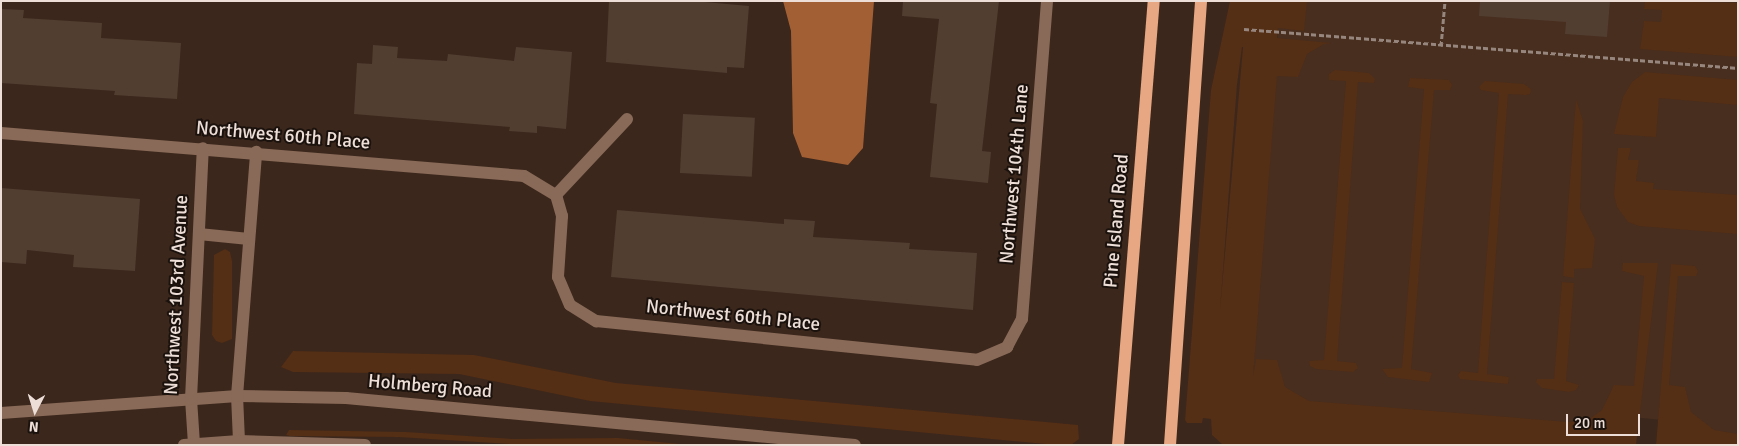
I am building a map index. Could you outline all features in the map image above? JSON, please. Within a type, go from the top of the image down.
[{"type":"main road","name":"Pine Island Road","points":[[1118,445],[1154,1]]},
{"type":"main road","points":[[1170,445],[1201,1]]},
{"type":"street","name":"Northwest 104th Lane","points":[[1007,347],[1022,319],[1047,1]]},
{"type":"street","points":[[556,194],[627,119]]},
{"type":"street","name":"Northwest 60th Place","points":[[1,133],[256,152],[524,176],[556,194],[562,216],[558,277],[570,305],[596,321],[976,360],[1007,347]]},
{"type":"street","name":"Northwest 103rd Avenue","points":[[189,444],[203,148]]},
{"type":"street","points":[[239,441],[237,396],[256,152]]},
{"type":"street","points":[[199,234],[249,238]]},
{"type":"street","name":"Holmberg Road","points":[[1,413],[237,396],[346,398],[855,445]]},
{"type":"street","points":[[189,444],[239,441],[365,445]]},
{"type":"path","points":[[1442,46],[1445,1]]},
{"type":"path","points":[[1244,29],[1738,68]]},
{"type":"shaded area","points":[[783,1],[874,1],[863,148],[848,165],[802,157],[793,133],[791,31]]},
{"type":"shaded area","points":[[1230,1],[1307,1],[1304,31],[1278,28],[1277,38],[1332,43],[1324,44],[1307,54],[1298,77],[1277,76],[1253,377],[1256,359],[1277,360],[1285,387],[1309,401],[1568,422],[1588,420],[1602,410],[1614,385],[1634,386],[1644,276],[1622,271],[1623,263],[1658,263],[1636,445],[1223,445],[1212,435],[1211,419],[1203,418],[1202,423],[1187,423],[1185,420],[1211,90]],"holes":[[[1243,47],[1220,310],[1237,85]]]},
{"type":"shaded area","points":[[1280,1],[1738,1],[1738,445],[1673,421],[1621,416],[1618,445],[1396,445],[1252,385]]},
{"type":"shaded area","points":[[1645,1],[1738,3],[1738,57],[1640,49],[1644,21],[1661,22],[1662,10],[1644,9]]},
{"type":"shaded area","points":[[1335,70],[1369,73],[1375,79],[1374,83],[1358,82],[1337,361],[1356,363],[1358,368],[1353,372],[1316,369],[1310,366],[1309,361],[1324,360],[1346,81],[1329,80],[1329,74]]},
{"type":"shaded area","points":[[1645,72],[1738,80],[1738,105],[1659,98],[1656,137],[1614,134],[1623,97],[1632,82]]},
{"type":"shaded area","points":[[1410,78],[1449,80],[1452,85],[1450,90],[1434,90],[1411,369],[1432,373],[1429,382],[1388,377],[1382,369],[1402,368],[1424,89],[1408,87]]},
{"type":"shaded area","points":[[1485,81],[1524,84],[1531,89],[1530,94],[1526,95],[1508,94],[1487,374],[1509,377],[1508,384],[1460,379],[1458,375],[1461,371],[1478,373],[1499,93],[1481,90],[1479,87]]},
{"type":"shaded area","points":[[1576,99],[1583,121],[1580,209],[1595,239],[1592,268],[1574,269],[1574,278],[1563,276]]},
{"type":"shaded area","points":[[1618,148],[1631,148],[1628,160],[1639,160],[1636,181],[1654,183],[1653,189],[1738,195],[1738,234],[1639,226],[1628,222],[1617,207],[1614,195]]},
{"type":"shaded area","points":[[225,249],[230,252],[232,261],[232,339],[222,343],[216,341],[212,335],[214,255]]},
{"type":"shaded area","points":[[1671,264],[1695,266],[1698,271],[1696,276],[1678,276],[1669,385],[1685,387],[1691,412],[1714,430],[1738,434],[1738,445],[1656,445]]},
{"type":"shaded area","points":[[1562,282],[1574,283],[1566,381],[1579,385],[1576,390],[1569,392],[1542,388],[1536,382],[1537,379],[1554,379]]},
{"type":"shaded area","points":[[293,351],[474,355],[616,383],[1078,425],[1079,439],[1071,445],[1056,445],[590,401],[459,374],[293,372],[281,367]]},
{"type":"shaded area","points":[[289,430],[406,432],[513,439],[618,438],[690,445],[526,445],[398,437],[290,436],[286,435]]},
{"type":"building","points":[[609,1],[694,1],[749,6],[744,68],[727,67],[727,73],[606,62]]},
{"type":"building","points":[[903,1],[999,1],[982,151],[991,152],[988,183],[930,177],[937,104],[930,103],[939,19],[902,16]]},
{"type":"building","points":[[1480,1],[1610,1],[1607,37],[1565,34],[1566,22],[1479,16]]},
{"type":"building","points":[[1,9],[24,10],[23,18],[102,23],[101,38],[181,43],[177,99],[114,95],[115,91],[1,83]]},
{"type":"building","points":[[373,45],[398,47],[397,58],[447,61],[448,54],[514,61],[516,47],[572,52],[566,129],[537,126],[537,133],[509,131],[510,127],[354,114],[357,63],[372,64]]},
{"type":"building","points":[[683,114],[755,118],[752,177],[680,173]]},
{"type":"building","points":[[1,188],[140,199],[135,271],[73,267],[74,255],[27,250],[26,264],[1,262]]},
{"type":"building","points":[[617,210],[784,224],[784,219],[815,221],[813,237],[910,243],[909,249],[977,253],[973,310],[611,277]]}]
